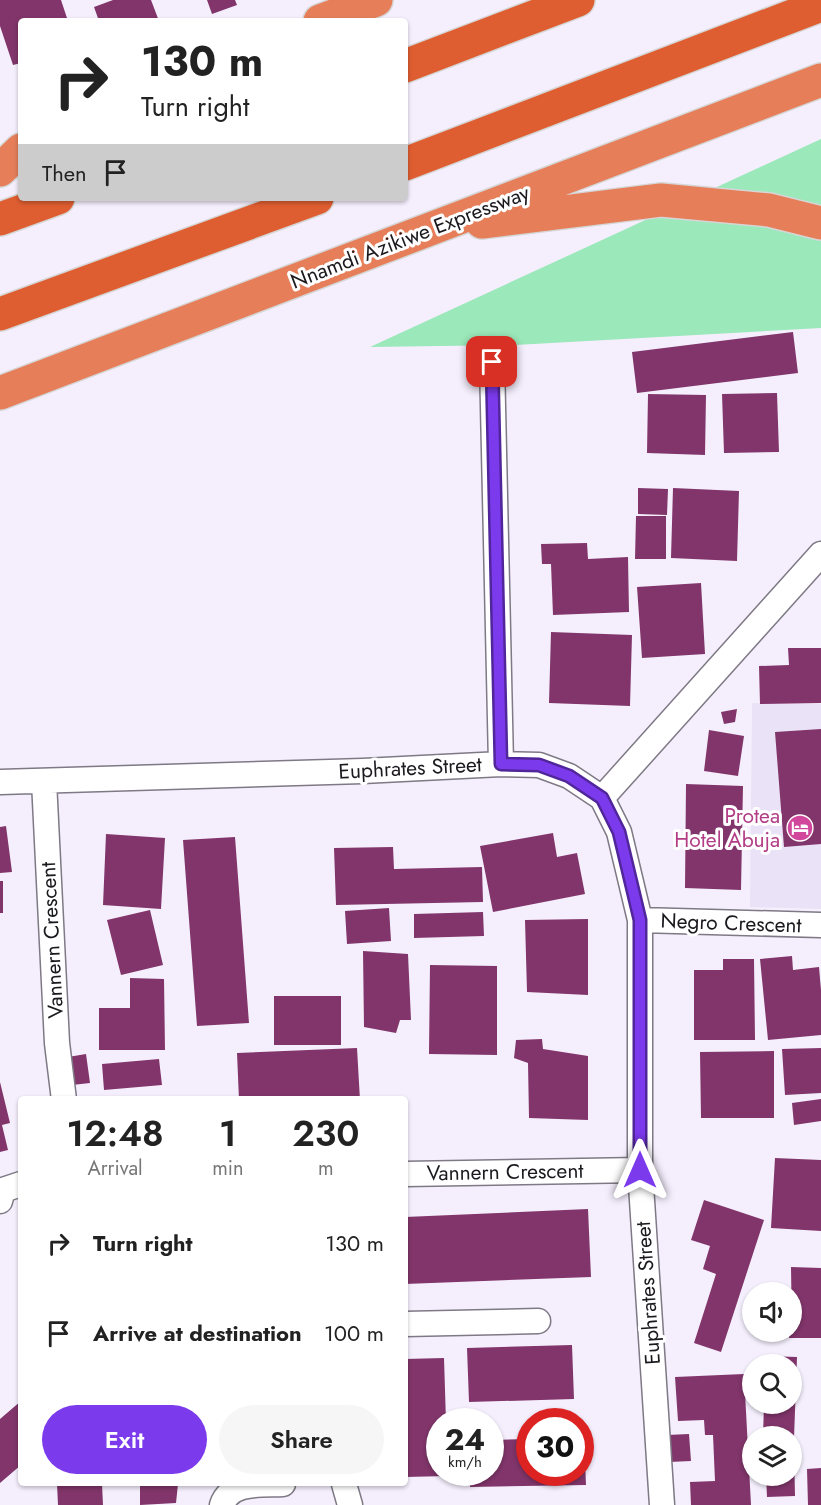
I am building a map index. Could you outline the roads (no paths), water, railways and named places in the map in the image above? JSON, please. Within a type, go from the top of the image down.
[{"type":"highway","points":[[328,18],[376,0]]},
{"type":"highway","points":[[408,65],[578,0]]},
{"type":"highway","points":[[408,163],[821,6]]},
{"type":"highway","name":"Nnamdi Azikiwe Expressway","points":[[0,393],[821,80]]},
{"type":"highway","points":[[0,138],[18,131]]},
{"type":"highway","points":[[0,170],[18,153]]},
{"type":"highway","points":[[430,229],[661,200],[769,210],[821,223]]},
{"type":"highway","points":[[0,219],[50,201]]},
{"type":"highway","points":[[0,314],[309,201]]},
{"type":"street","points":[[492,362],[501,764]]},
{"type":"street","points":[[602,798],[821,554]]},
{"type":"street","name":"Euphrates Street","points":[[0,782],[501,764],[539,765],[569,776],[602,798],[619,832],[640,920],[640,1170],[662,1505]]},
{"type":"street","name":"Vannern Crescent","points":[[44,781],[57,1043],[64,1096]]},
{"type":"street","name":"Negro Crescent","points":[[640,920],[821,925]]},
{"type":"street","name":"Vannern Crescent","points":[[408,1174],[640,1170]]},
{"type":"street","points":[[0,1201],[3,1190],[18,1185]]},
{"type":"street","points":[[408,1324],[538,1321]]},
{"type":"street","points":[[222,1505],[224,1499],[239,1487],[254,1486]]},
{"type":"street","points":[[345,1486],[350,1505]]},
{"type":"place","name":"Protea Hotel Abuja","points":[[800,828]]}]
